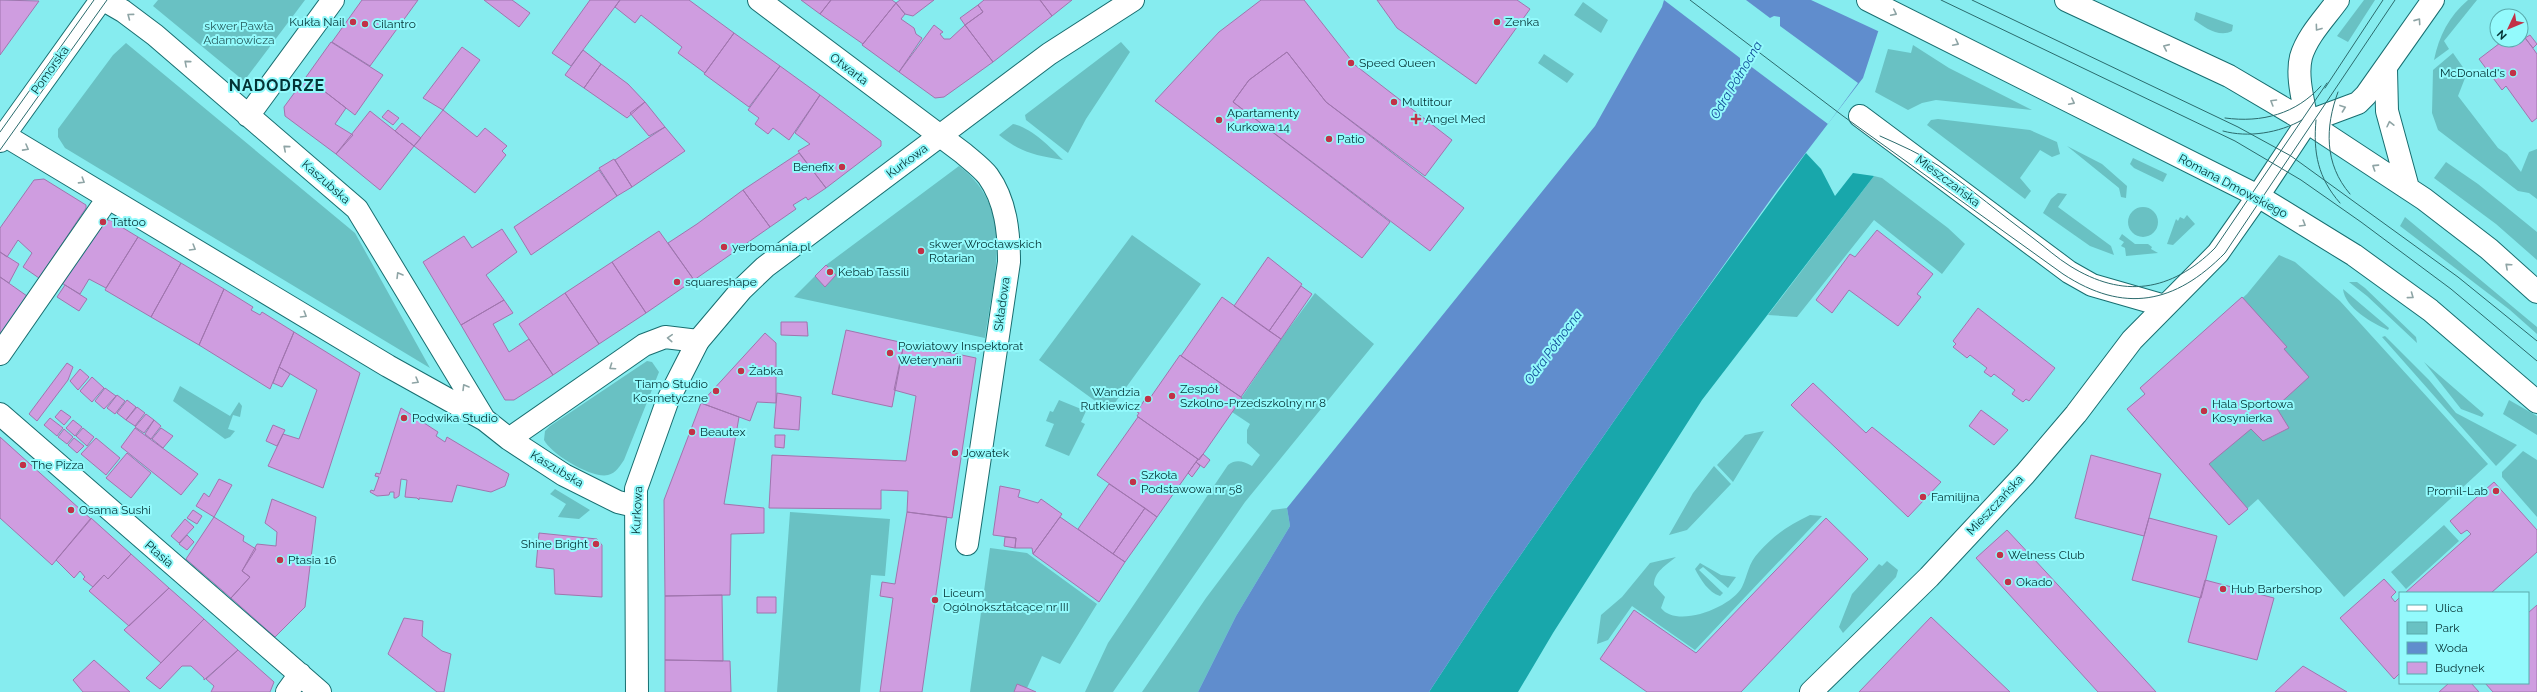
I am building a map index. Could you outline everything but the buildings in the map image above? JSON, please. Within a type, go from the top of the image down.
[{"type":"street","name":"Pomorska","points":[[2,138],[101,0]]},
{"type":"street","name":"Kaszubska","points":[[104,0],[123,11],[155,35],[357,209],[365,219],[485,420]]},
{"type":"street","points":[[248,116],[333,0]]},
{"type":"street","name":"Otwarta","points":[[759,0],[912,116],[941,136]]},
{"type":"street","name":"Kurkowa","points":[[637,692],[627,504],[638,483],[667,402],[698,341],[742,289],[765,267],[1049,54],[1133,0]]},
{"type":"street","name":"Romana Dmowskiego","points":[[1868,0],[1921,25],[2258,196],[2354,255],[2430,310],[2537,402]]},
{"type":"street","points":[[2066,0],[2229,76],[2307,122],[2408,188],[2489,249],[2537,292]]},
{"type":"street","points":[[2307,122],[2301,85],[2301,57],[2308,41],[2338,0]]},
{"type":"street","points":[[2307,122],[2358,103],[2386,70],[2433,0]]},
{"type":"street","points":[[2386,70],[2387,111],[2408,188]]},
{"type":"street","name":"Mieszczańska","points":[[1860,116],[2069,272],[2092,285],[2165,306]]},
{"type":"street","name":"Mieszczańska","points":[[1811,692],[1929,577],[2024,474],[2076,414],[2132,340],[2218,253],[2307,122]]},
{"type":"street","name":"Składowa","points":[[941,136],[988,176],[999,196],[1009,232],[1009,262],[968,544]]},
{"type":"street","name":"Kaszubska","points":[[2,138],[108,198],[388,366],[485,420],[510,440],[564,475],[627,504]]},
{"type":"street","points":[[0,354],[108,198]]},
{"type":"street","points":[[510,440],[644,345],[665,337],[698,341]]},
{"type":"street","name":"Ptasia","points":[[0,414],[249,633],[320,692]]},
{"type":"street","points":[[287,692],[300,674]]},
{"type":"green space","name":"skwer Pawła Adamowicza","points":[[158,0],[305,0],[244,81],[153,6]]},
{"type":"green space","points":[[2364,0],[2375,0],[2348,42],[2337,36]]},
{"type":"green space","points":[[2468,0],[2477,0],[2444,41],[2449,49],[2434,60],[2446,27],[2455,13]]},
{"type":"green space","points":[[1583,2],[1608,20],[1601,33],[1574,15]]},
{"type":"green space","points":[[2196,12],[2233,25],[2232,31],[2222,33],[2212,31],[2194,20]]},
{"type":"green space","points":[[1121,42],[1130,52],[1086,119],[1068,153],[1026,120],[1025,115]]},
{"type":"green space","points":[[126,43],[355,233],[430,368],[65,148],[58,137],[58,129],[113,55]]},
{"type":"green space","points":[[1913,45],[1949,68],[2032,110],[1936,100],[1922,103],[1908,110],[1875,92],[1888,49],[1911,53]]},
{"type":"green space","points":[[2453,53],[2467,73],[2458,96],[2498,148],[2507,154],[2521,172],[2529,152],[2537,149],[2537,199],[2529,193],[2518,191],[2438,130],[2432,113],[2433,70]]},
{"type":"green space","points":[[1544,54],[1574,74],[1567,83],[1538,63]]},
{"type":"green space","points":[[1938,119],[2030,130],[2057,142],[2060,154],[2052,157],[2040,150],[2020,178],[2031,191],[2025,199],[1927,125],[1931,120]]},
{"type":"green space","points":[[1013,124],[1027,129],[1034,134],[1063,160],[1044,157],[1022,150],[999,135]]},
{"type":"green space","points":[[2067,146],[2102,164],[2127,186],[2126,198],[2121,197],[2119,188]]},
{"type":"green space","points":[[2133,158],[2167,174],[2163,182],[2134,168],[2130,164]]},
{"type":"green space","points":[[2446,162],[2478,184],[2537,232],[2537,260],[2496,224],[2434,178]]},
{"type":"green space","name":"skwer Wrocławskich Rotarian","points":[[959,166],[977,183],[989,203],[995,223],[997,246],[996,269],[985,338],[794,297],[815,276],[825,286],[836,275],[826,265]]},
{"type":"green space","points":[[1874,176],[1882,178],[1948,228],[1965,244],[1942,274],[1874,220],[1797,317],[1768,315]]},
{"type":"green space","points":[[2058,193],[2067,194],[2058,207],[2111,246],[2114,255],[2090,246],[2043,213],[2051,199]]},
{"type":"green space","points":[[2143,207],[2154,211],[2158,222],[2154,233],[2143,237],[2132,233],[2128,222],[2132,211]]},
{"type":"green space","points":[[2187,215],[2195,224],[2173,245],[2167,244],[2176,219],[2178,221],[2180,217],[2184,219]]},
{"type":"green space","points":[[2405,217],[2537,327],[2537,334],[2510,310],[2400,226]]},
{"type":"green space","points":[[2122,234],[2135,244],[2148,244],[2152,247],[2151,249],[2158,253],[2126,256],[2125,248],[2121,246],[2124,242],[2119,239]]},
{"type":"green space","points":[[1132,235],[1201,284],[1109,411],[1039,360]]},
{"type":"green space","points":[[2279,255],[2295,262],[2340,301],[2488,464],[2344,597],[2258,499],[2229,525],[2127,409],[2145,394],[2140,388],[2247,294]]},
{"type":"green space","points":[[2349,282],[2357,282],[2365,288],[2416,337],[2417,343],[2367,296]]},
{"type":"green space","points":[[2343,289],[2389,328],[2388,330],[2360,314],[2349,302]]},
{"type":"green space","points":[[1315,293],[1374,344],[1245,502],[1113,692],[1085,692],[1108,643],[1228,465],[1240,461],[1252,466],[1260,455],[1247,443],[1247,430],[1250,424],[1232,412],[1281,339]]},
{"type":"green space","points":[[2385,336],[2429,380],[2456,413],[2517,445],[2496,466],[2382,337]]},
{"type":"green space","points":[[647,361],[652,362],[659,372],[624,460],[616,471],[608,475],[592,473],[563,458],[548,446],[544,440],[545,431],[550,426]]},
{"type":"green space","points":[[2424,362],[2484,414],[2482,417],[2461,409]]},
{"type":"green space","points":[[180,386],[230,416],[239,402],[242,406],[240,417],[233,415],[228,429],[235,431],[230,437],[225,439],[173,401]]},
{"type":"green space","points":[[1059,400],[1086,411],[1081,422],[1085,424],[1069,456],[1045,446],[1054,424],[1046,421],[1050,411],[1053,412]]},
{"type":"green space","points":[[2509,400],[2537,416],[2537,435],[2503,414]]},
{"type":"green space","points":[[1764,431],[1733,482],[1717,465],[1745,435]]},
{"type":"green space","points":[[2523,451],[2537,460],[2537,517],[2502,477],[2502,472]]},
{"type":"green space","points":[[1714,466],[1731,484],[1687,530],[1669,535],[1693,493]]},
{"type":"green space","points":[[555,489],[590,510],[579,519],[558,517],[566,504],[550,494]]},
{"type":"green space","points":[[1287,508],[1290,526],[1236,616],[1198,692],[1142,692],[1206,598],[1272,510]]},
{"type":"green space","points":[[790,512],[890,519],[885,576],[871,575],[860,692],[777,692]]},
{"type":"green space","points":[[1810,515],[1822,516],[1695,650],[1632,606],[1608,640],[1597,644],[1601,615],[1622,597],[1650,563],[1676,557],[1661,569],[1656,576],[1654,585],[1665,597],[1661,608],[1669,614],[1679,616],[1691,616],[1704,613],[1727,602],[1736,595],[1744,583],[1755,556],[1770,540],[1782,531]]},
{"type":"green space","points":[[2444,525],[2459,541],[2406,589],[2391,572]]},
{"type":"green space","points":[[990,548],[1027,553],[1097,604],[1060,664],[1042,656],[1027,688],[1017,684],[1014,692],[970,692]]},
{"type":"green space","points":[[1887,561],[1898,570],[1896,577],[1843,633],[1839,627],[1852,594],[1879,564],[1882,566]]},
{"type":"green space","points":[[1700,563],[1721,575],[1736,577],[1728,588],[1703,567],[1699,570],[1723,593],[1720,596],[1708,589],[1695,569]]},
{"type":"shaded area","points":[[1806,153],[1821,169],[1835,196],[1853,173],[1874,176],[1702,400],[1553,633],[1518,692],[1429,692],[1492,596],[1676,332]]},
{"type":"water","name":"Odra Północna","points":[[1664,0],[1892,0],[1878,32],[1863,78],[1778,189],[1676,332],[1492,596],[1429,692],[1198,692],[1236,616],[1290,526],[1287,508],[1595,126],[1662,7]]},
{"type":"pier","points":[[1664,0],[1746,0],[1770,18],[1774,16],[1780,17],[1780,26],[1858,83],[1828,124],[1749,65],[1740,65],[1740,58]]},
{"type":"pier","points":[[1811,0],[1894,0],[1880,32]]},
{"type":"tram line","points":[[0,132],[94,0]]},
{"type":"tram line","points":[[0,150],[107,0]]},
{"type":"tram line","points":[[1690,0],[1843,116],[2063,274],[2085,287],[2107,295],[2128,298],[2148,298],[2168,293],[2187,283],[2206,270],[2225,253],[2395,0]]},
{"type":"tram line","points":[[1941,0],[2235,141],[2301,180],[2361,222],[2451,289],[2537,361]]},
{"type":"tram line","points":[[1972,0],[2238,127],[2291,156],[2458,277],[2537,341]]},
{"type":"tram line","points":[[2325,88],[2383,0]]},
{"type":"tram line","points":[[1880,136],[1939,166],[2070,266],[2090,277],[2109,283],[2128,286],[2146,286],[2164,282],[2181,274],[2198,263],[2215,248],[2327,83]]},
{"type":"tram line","points":[[2225,118],[2252,119],[2278,114],[2301,104],[2321,86]]},
{"type":"tram line","points":[[2338,92],[2331,118],[2329,145],[2335,170],[2341,182],[2350,194]]},
{"type":"tram line","points":[[2223,131],[2243,134],[2263,133],[2283,128],[2302,120]]},
{"type":"tram line","points":[[2316,120],[2316,154],[2322,174],[2333,194],[2340,203]]},
{"type":"place","name":"Kukła Nail","points":[[353,22]]},
{"type":"place","name":"Zenka","points":[[1497,22]]},
{"type":"place","name":"Cilantro","points":[[365,24]]},
{"type":"place","name":"Speed Queen","points":[[1351,63]]},
{"type":"place","name":"McDonald's","points":[[2513,73]]},
{"type":"place","name":"Multitour","points":[[1394,102]]},
{"type":"place","name":"Angel Med","points":[[1416,119]]},
{"type":"place","name":"Apartamenty Kurkowa 14","points":[[1219,120]]},
{"type":"place","name":"Patio","points":[[1329,139]]},
{"type":"place","name":"Benefix","points":[[842,167]]},
{"type":"place","name":"Tattoo","points":[[103,222]]},
{"type":"place","name":"yerbomania.pl","points":[[724,247]]},
{"type":"place","name":"skwer Wrocławskich Rotarian","points":[[921,251]]},
{"type":"place","name":"Kebab Tassili","points":[[830,272]]},
{"type":"place","name":"squareshape","points":[[677,282]]},
{"type":"place","name":"Powiatowy Inspektorat Weterynarii","points":[[890,353]]},
{"type":"place","name":"Żabka","points":[[741,371]]},
{"type":"place","name":"Tiamo Studio Kosmetyczne","points":[[716,391]]},
{"type":"place","name":"Zespół Szkolno-Przedszkolny nr 8","points":[[1172,396]]},
{"type":"place","name":"Wandzia Rutkiewicz","points":[[1148,399]]},
{"type":"place","name":"Hala Sportowa Kosynierka","points":[[2204,411]]},
{"type":"place","name":"Podwika Studio","points":[[404,418]]},
{"type":"place","name":"Beautex","points":[[692,432]]},
{"type":"place","name":"Jowatek","points":[[955,453]]},
{"type":"place","name":"The Pizza","points":[[23,465]]},
{"type":"place","name":"Szkoła Podstawowa nr 58","points":[[1133,482]]},
{"type":"place","name":"Promil-Lab","points":[[2496,491]]},
{"type":"place","name":"Familijna","points":[[1923,497]]},
{"type":"place","name":"Osama Sushi","points":[[71,510]]},
{"type":"place","name":"Shine Bright","points":[[596,544]]},
{"type":"place","name":"Welness Club","points":[[2000,555]]},
{"type":"place","name":"Ptasia 16","points":[[280,560]]},
{"type":"place","name":"Okado","points":[[2008,582]]},
{"type":"place","name":"Hub Barbershop","points":[[2223,589]]},
{"type":"place","name":"Liceum Ogólnokształcące nr III","points":[[935,600]]},
{"type":"district","name":"NADODRZE","points":[[277,85]]}]
